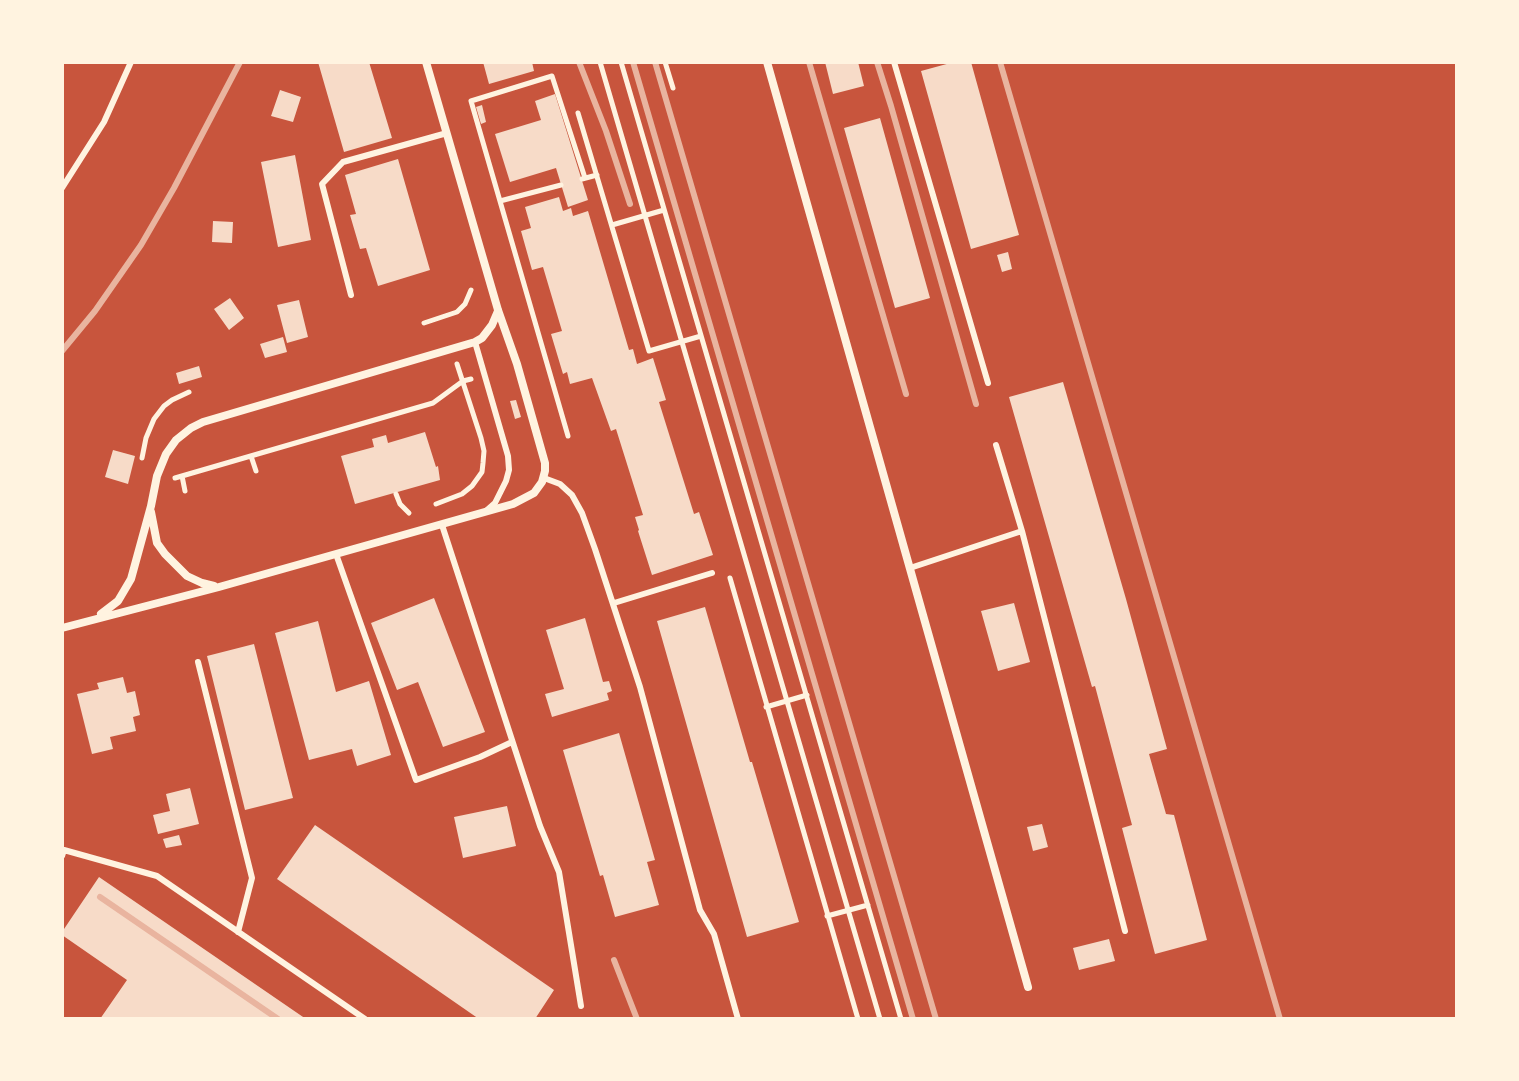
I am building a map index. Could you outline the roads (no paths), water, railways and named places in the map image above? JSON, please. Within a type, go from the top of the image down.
[{"type":"street","points":[[62,628],[484,513],[523,500],[534,493],[544,478],[545,463],[517,364],[498,310],[426,62]]},
{"type":"street","points":[[767,62],[1028,987]]},
{"type":"street","points":[[96,618],[118,601],[131,579],[157,476],[170,447],[191,428],[475,342],[492,325],[498,310]]},
{"type":"street","points":[[151,506],[153,530],[165,554],[187,576],[219,587]]},
{"type":"lane","points":[[62,188],[104,122],[131,62]]},
{"type":"lane","points":[[894,62],[988,383]]},
{"type":"lane","points":[[351,295],[322,184],[343,162],[447,133]]},
{"type":"lane","points":[[475,342],[508,456],[509,470],[495,503],[484,513]]},
{"type":"lane","points":[[996,445],[1022,531],[1125,931]]},
{"type":"lane","points":[[544,478],[567,489],[576,502],[595,549],[640,687],[700,910],[714,934],[738,1019]]},
{"type":"lane","points":[[442,525],[540,826],[559,872],[581,1006]]},
{"type":"lane","points":[[910,568],[1022,531]]},
{"type":"lane","points":[[336,554],[416,780],[512,742]]},
{"type":"lane","points":[[614,603],[712,573]]},
{"type":"lane","points":[[198,662],[252,878],[238,932]]},
{"type":"lane","points":[[63,851],[157,876],[365,1019]]},
{"type":"railway","points":[[62,351],[95,311],[141,245],[240,62]]},
{"type":"railway","points":[[579,62],[630,204]]},
{"type":"railway","points":[[633,62],[913,1019]]},
{"type":"railway","points":[[655,62],[936,1019]]},
{"type":"railway","points":[[809,62],[906,394]]},
{"type":"railway","points":[[877,62],[976,404]]},
{"type":"railway","points":[[1000,62],[1280,1019]]},
{"type":"railway","points":[[100,897],[278,1019]]},
{"type":"railway","points":[[614,960],[637,1019]]}]
